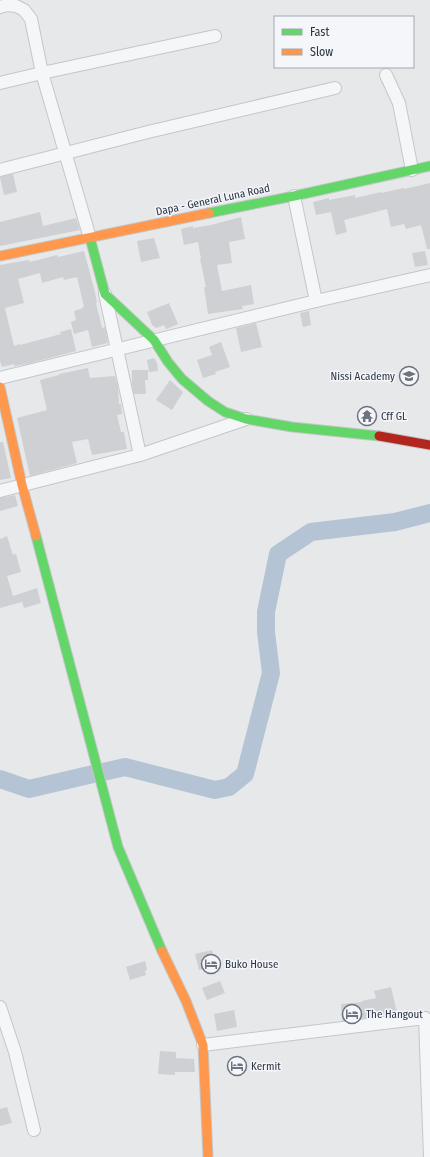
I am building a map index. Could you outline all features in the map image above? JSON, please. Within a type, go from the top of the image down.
[{"type":"street","points":[[0,7],[16,6],[24,10],[31,19],[42,72],[105,294],[140,456]]},
{"type":"street","points":[[0,83],[42,72],[215,36]]},
{"type":"street","points":[[386,75],[399,104],[412,170]]},
{"type":"street","points":[[0,170],[148,132],[335,88]]},
{"type":"street","name":"Dapa - General Luna Road","points":[[0,256],[294,196],[430,166]]},
{"type":"street","points":[[294,196],[316,301]]},
{"type":"street","points":[[0,378],[316,301],[430,275]]},
{"type":"street","points":[[105,294],[154,340],[168,362],[189,386],[225,412],[246,419],[292,427],[383,436],[430,445]]},
{"type":"street","points":[[0,387],[22,485],[118,847],[156,938],[186,1001],[203,1045],[208,1157]]},
{"type":"street","points":[[0,491],[140,456],[246,419]]},
{"type":"street","points":[[0,1007],[15,1052],[34,1130]]},
{"type":"street","points":[[203,1045],[427,1018],[430,1157]]},
{"type":"building","points":[[13,174],[17,192],[4,195],[0,177]]},
{"type":"building","points":[[430,183],[430,249],[427,249],[421,225],[406,229],[404,224],[391,227],[387,209],[344,220],[347,232],[336,235],[331,212],[316,215],[313,202],[329,198],[329,200],[355,195],[355,198]]},
{"type":"building","points":[[40,212],[43,226],[76,218],[80,230],[0,246],[0,222]]},
{"type":"building","points":[[241,217],[245,239],[229,242],[232,263],[217,265],[222,291],[251,285],[254,304],[242,306],[243,309],[208,314],[204,287],[206,287],[198,242],[184,245],[181,229],[193,226],[193,228],[211,225]]},
{"type":"building","points":[[154,238],[160,258],[141,262],[137,241]]},
{"type":"building","points":[[84,251],[95,292],[102,328],[105,327],[108,343],[92,347],[88,330],[74,334],[71,322],[76,320],[74,311],[84,307],[77,277],[64,280],[63,277],[42,283],[40,273],[18,279],[24,303],[5,308],[14,346],[61,334],[60,332],[71,329],[76,351],[27,364],[14,366],[14,364],[2,367],[0,361],[0,265],[29,260],[30,262],[57,255],[58,257]]},
{"type":"building","points":[[425,251],[428,265],[415,267],[412,253]]},
{"type":"building","points":[[169,303],[178,324],[166,329],[164,325],[156,328],[152,325],[147,312]]},
{"type":"building","points":[[309,311],[311,325],[303,327],[300,313]]},
{"type":"building","points":[[256,323],[262,347],[241,352],[236,328]]},
{"type":"building","points":[[221,342],[230,367],[215,372],[216,374],[203,378],[197,360],[212,355],[209,347]]},
{"type":"building","points":[[154,358],[157,363],[158,371],[149,372],[147,360]]},
{"type":"building","points":[[88,368],[90,378],[115,376],[122,414],[117,415],[121,432],[124,432],[127,449],[92,455],[88,439],[72,442],[77,463],[30,476],[17,418],[47,410],[40,380],[59,374]]},
{"type":"building","points":[[132,370],[148,370],[148,380],[145,380],[146,394],[134,394]]},
{"type":"building","points":[[170,380],[183,392],[172,410],[156,400]]},
{"type":"building","points":[[0,442],[3,442],[11,478],[0,480]]},
{"type":"building","points":[[15,495],[18,506],[0,511],[0,498]]},
{"type":"building","points":[[7,536],[13,555],[16,554],[21,572],[7,576],[13,596],[37,588],[41,603],[24,608],[22,602],[0,608],[0,539]]},
{"type":"building","points":[[212,950],[216,966],[199,970],[195,954]]},
{"type":"building","points":[[145,961],[147,970],[145,971],[146,975],[130,980],[126,967]]},
{"type":"building","points":[[220,981],[225,993],[207,1000],[202,988]]},
{"type":"building","points":[[391,987],[397,1013],[342,1021],[341,1004],[362,1002],[376,998],[374,991]]},
{"type":"building","points":[[234,1010],[237,1027],[217,1031],[214,1014]]},
{"type":"building","points":[[160,1051],[176,1052],[176,1058],[194,1059],[195,1072],[175,1072],[175,1075],[158,1074]]},
{"type":"building","points":[[7,1107],[12,1123],[0,1126],[0,1109]]},
{"type":"waterway","points":[[103,772],[125,767],[215,790],[229,787],[245,774],[271,673],[266,632],[266,612],[278,554],[311,532],[395,522],[430,513]]},
{"type":"waterway","points":[[0,779],[29,789],[93,774]]},
{"type":"traffic: fast","points":[[209,213],[430,166]]},
{"type":"traffic: fast","points":[[90,238],[105,294],[154,340],[168,362],[182,379],[208,401],[225,412],[246,419],[292,427],[379,436]]},
{"type":"traffic: fast","points":[[36,536],[118,847],[162,951]]},
{"type":"traffic: slow","points":[[0,256],[209,213]]},
{"type":"traffic: slow","points":[[0,387],[22,485],[36,536]]},
{"type":"traffic: slow","points":[[162,951],[186,1001],[203,1045],[208,1157]]},
{"type":"traffic: jam","points":[[379,436],[430,445]]},
{"type":"place","name":"Nissi Academy","points":[[409,376]]},
{"type":"place","name":"Cff GL","points":[[367,416]]},
{"type":"place","name":"Buko House","points":[[211,964]]},
{"type":"place","name":"The Hangout","points":[[352,1014]]},
{"type":"place","name":"Kermit","points":[[237,1066]]}]
